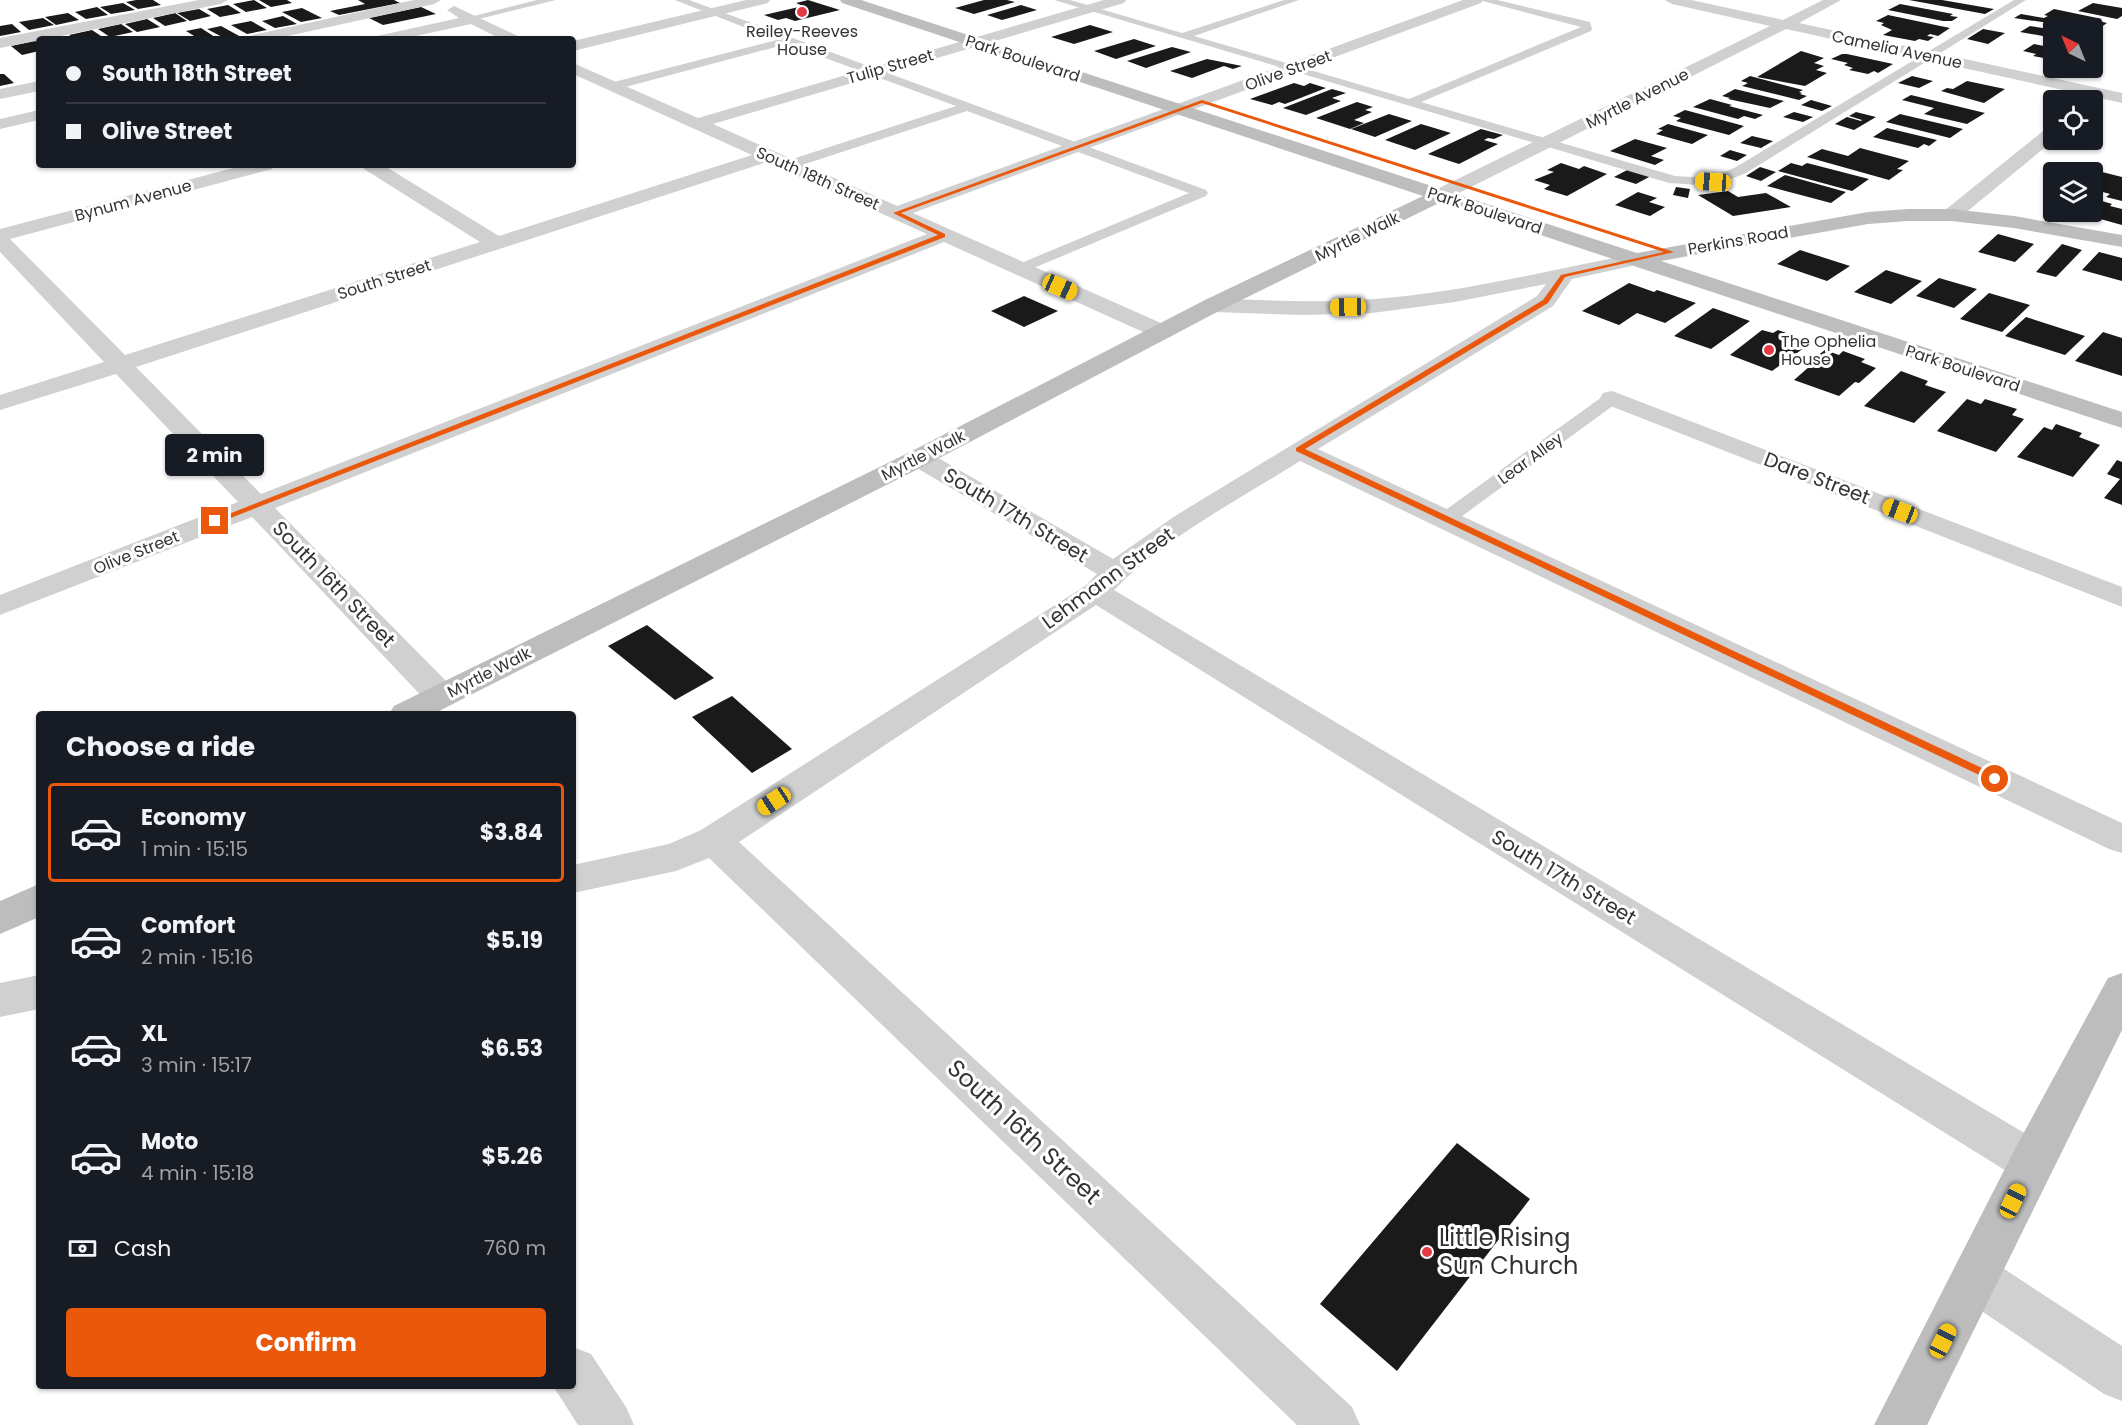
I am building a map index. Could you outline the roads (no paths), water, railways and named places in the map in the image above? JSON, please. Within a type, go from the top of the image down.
[{"type":"street","points":[[0,43],[221,0]]},
{"type":"street","points":[[267,36],[434,0],[507,36]]},
{"type":"street","points":[[570,36],[695,6],[716,6],[763,0]]},
{"type":"street","name":"Park Boulevard","points":[[847,0],[1179,109],[1451,190],[1634,260],[2122,420]]},
{"type":"street","points":[[887,0],[1202,101],[1451,190],[1671,252],[1757,280]]},
{"type":"street","name":"Tulip Street","points":[[696,124],[1119,0]]},
{"type":"street","name":"Olive Street","points":[[896,213],[1476,0]]},
{"type":"street","name":"Camelia Avenue","points":[[1671,0],[1929,56],[2067,90]]},
{"type":"street","name":"Myrtle Avenue","points":[[1451,190],[1834,0]]},
{"type":"street","points":[[576,45],[716,6]]},
{"type":"street","points":[[395,36],[472,18]]},
{"type":"street","name":"South 18th Street","points":[[576,69],[1162,332]]},
{"type":"street","points":[[2103,91],[2114,82]]},
{"type":"street","points":[[576,85],[606,83]]},
{"type":"street","points":[[0,94],[36,87]]},
{"type":"street","name":"Camelia Avenue","points":[[2103,97],[2122,98]]},
{"type":"street","points":[[0,124],[36,117]]},
{"type":"street","points":[[1951,215],[2043,140]]},
{"type":"street","name":"South Street","points":[[0,402],[767,156]]},
{"type":"street","name":"Bynum Avenue","points":[[0,238],[255,168]]},
{"type":"street","points":[[375,168],[497,243]]},
{"type":"street","name":"Myrtle Walk","points":[[412,711],[919,458],[1213,305],[1451,190]]},
{"type":"street","name":"Perkins Road","points":[[1213,305],[1324,307],[1388,304],[1563,276],[1671,252],[1868,218],[1951,215],[2024,223],[2122,241]]},
{"type":"street","name":"Olive Street","points":[[0,606],[943,235]]},
{"type":"street","name":"South 16th Street","points":[[0,238],[441,696]]},
{"type":"street","name":"Lehmann Street","points":[[576,878],[676,857],[714,840],[1105,582],[1156,540],[1299,450],[1545,301],[1563,276]]},
{"type":"street","name":"Dare Street","points":[[1612,398],[2122,598]]},
{"type":"street","points":[[1299,450],[2122,839]]},
{"type":"street","name":"South 17th Street","points":[[919,458],[1105,582],[2032,1162]]},
{"type":"street","name":"South 16th Street","points":[[714,840],[1334,1425]]},
{"type":"street","points":[[0,919],[36,901]]},
{"type":"street","points":[[1900,1425],[2032,1162],[2122,990]]},
{"type":"street","points":[[0,1000],[36,993]]},
{"type":"street","points":[[1975,1278],[2122,1376]]},
{"type":"street","points":[[576,1377],[608,1425]]},
{"type":"lane","points":[[472,18],[550,0]]},
{"type":"lane","points":[[680,0],[695,6]]},
{"type":"lane","points":[[1059,0],[1674,180],[1713,182],[1741,170],[2021,0]]},
{"type":"lane","points":[[1183,36],[1294,0]]},
{"type":"lane","points":[[1412,102],[1587,29],[1586,24],[1484,0]]},
{"type":"lane","points":[[716,6],[788,40],[1201,193],[1019,269]]},
{"type":"lane","points":[[606,83],[788,40]]},
{"type":"lane","points":[[788,165],[966,107]]},
{"type":"lane","name":"Lear Alley","points":[[1447,518],[1612,398]]},
{"type":"place","name":"Reiley-Reeves House","points":[[802,12]]},
{"type":"place","name":"The Ophelia House","points":[[1769,350]]},
{"type":"place","name":"Little Rising Sun Church","points":[[1427,1252]]}]
